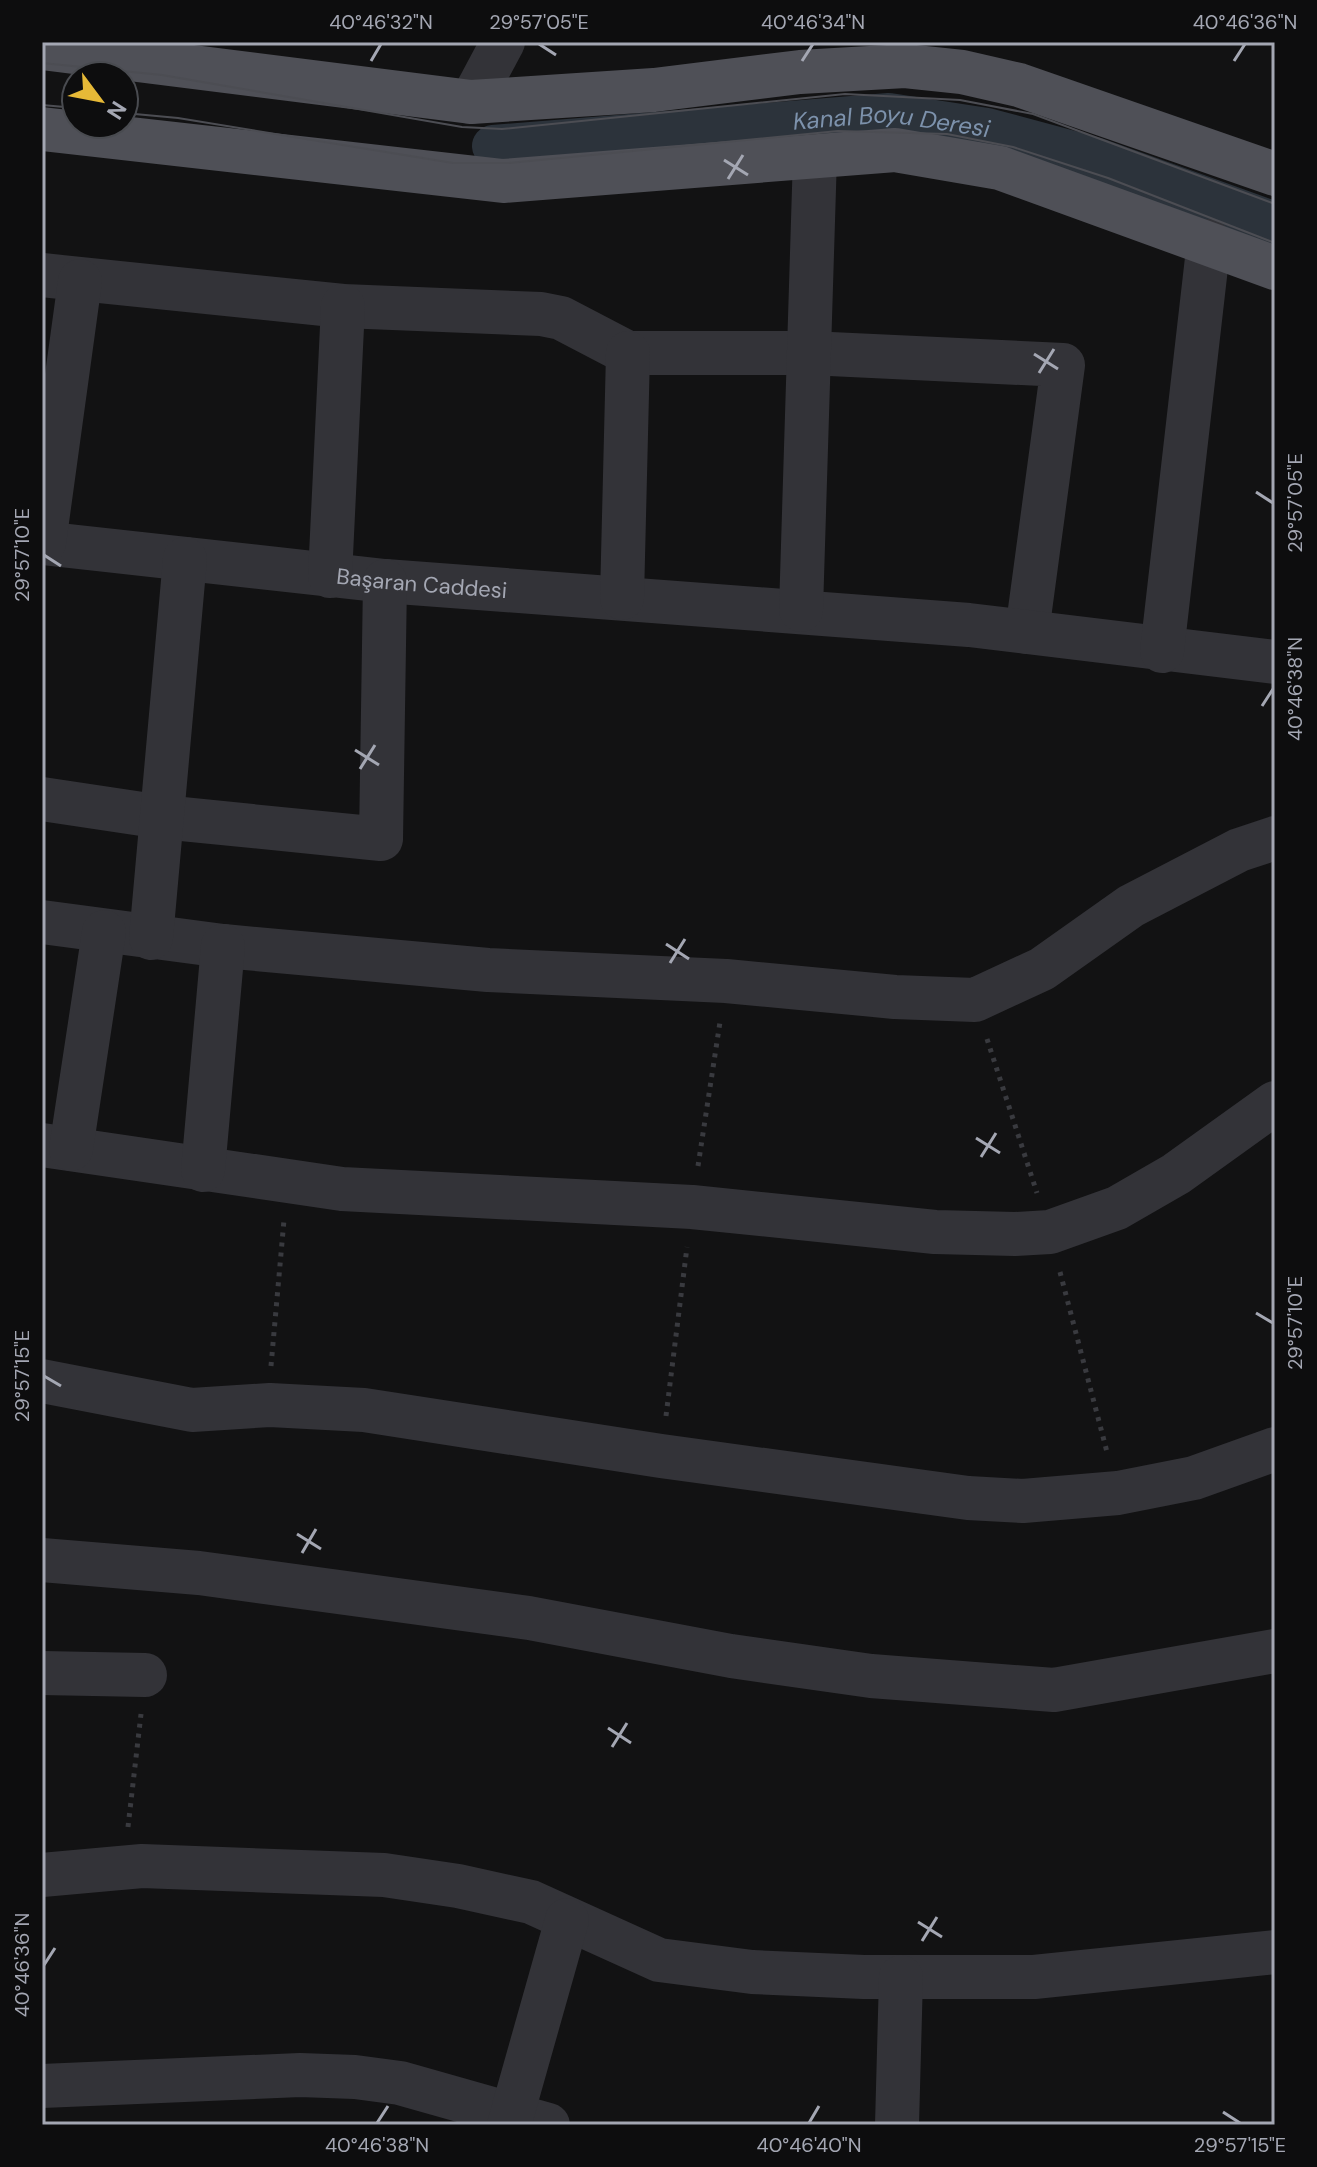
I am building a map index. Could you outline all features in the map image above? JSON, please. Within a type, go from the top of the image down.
[{"type":"main road","points":[[42,48],[206,54],[471,102],[654,90],[806,57],[905,66],[962,72],[1019,85],[1104,112],[1275,174]]},
{"type":"main road","points":[[42,129],[503,181],[895,150],[1000,168],[1209,241],[1275,268]]},
{"type":"street","points":[[471,102],[503,42]]},
{"type":"street","points":[[801,610],[815,156]]},
{"type":"street","points":[[1162,651],[1209,241]]},
{"type":"street","points":[[43,543],[61,278],[343,306],[541,314],[561,318],[628,353],[809,353],[1063,365],[1027,632]]},
{"type":"street","points":[[330,576],[343,306]]},
{"type":"street","points":[[622,598],[628,353]]},
{"type":"street","name":"Başaran Caddesi","points":[[43,543],[385,581],[801,610],[1027,632],[1162,651],[1275,662]]},
{"type":"street","points":[[151,938],[185,559]]},
{"type":"street","points":[[42,799],[162,817],[381,839],[385,581]]},
{"type":"street","points":[[42,922],[223,946],[488,970],[726,981],[895,997],[975,1000],[1042,969],[1131,906],[1239,850],[1275,838]]},
{"type":"street","points":[[104,932],[56,1147],[287,1184],[692,1207],[950,1233],[1050,1232],[1117,1208],[1165,1181],[1275,1103]]},
{"type":"street","points":[[203,1170],[223,946]]},
{"type":"street","points":[[42,1381],[192,1410],[270,1405],[364,1410],[661,1456],[968,1498],[1023,1501],[1118,1493],[1194,1478],[1275,1449]]},
{"type":"street","points":[[42,1560],[199,1573],[514,1616],[731,1656],[871,1676],[1038,1689],[1054,1690],[1275,1651]]},
{"type":"street","points":[[42,1673],[145,1675]]},
{"type":"street","points":[[42,1875],[123,1868],[384,1875],[501,1894],[531,1902],[659,1960],[752,1972],[1034,1977],[1275,1952]]},
{"type":"street","points":[[42,2086],[300,2075],[355,2077],[400,2083],[523,2121],[567,1920]]},
{"type":"street","points":[[897,2125],[901,1977]]},
{"type":"path","points":[[270,1405],[287,1184]]},
{"type":"path","points":[[123,1868],[145,1675]]},
{"type":"waterway","name":"Kanal Boyu Deresi","points":[[493,146],[889,114],[987,129],[1095,158],[1275,223]]},
{"type":"tram line","points":[[42,63],[162,75],[462,127],[502,129],[845,94],[960,100],[1033,114],[1275,204]]},
{"type":"tram line","points":[[42,105],[60,107]]},
{"type":"tram line","points":[[140,114],[453,163],[509,163],[838,131],[947,134],[1013,147],[1108,178],[1275,243]]}]
